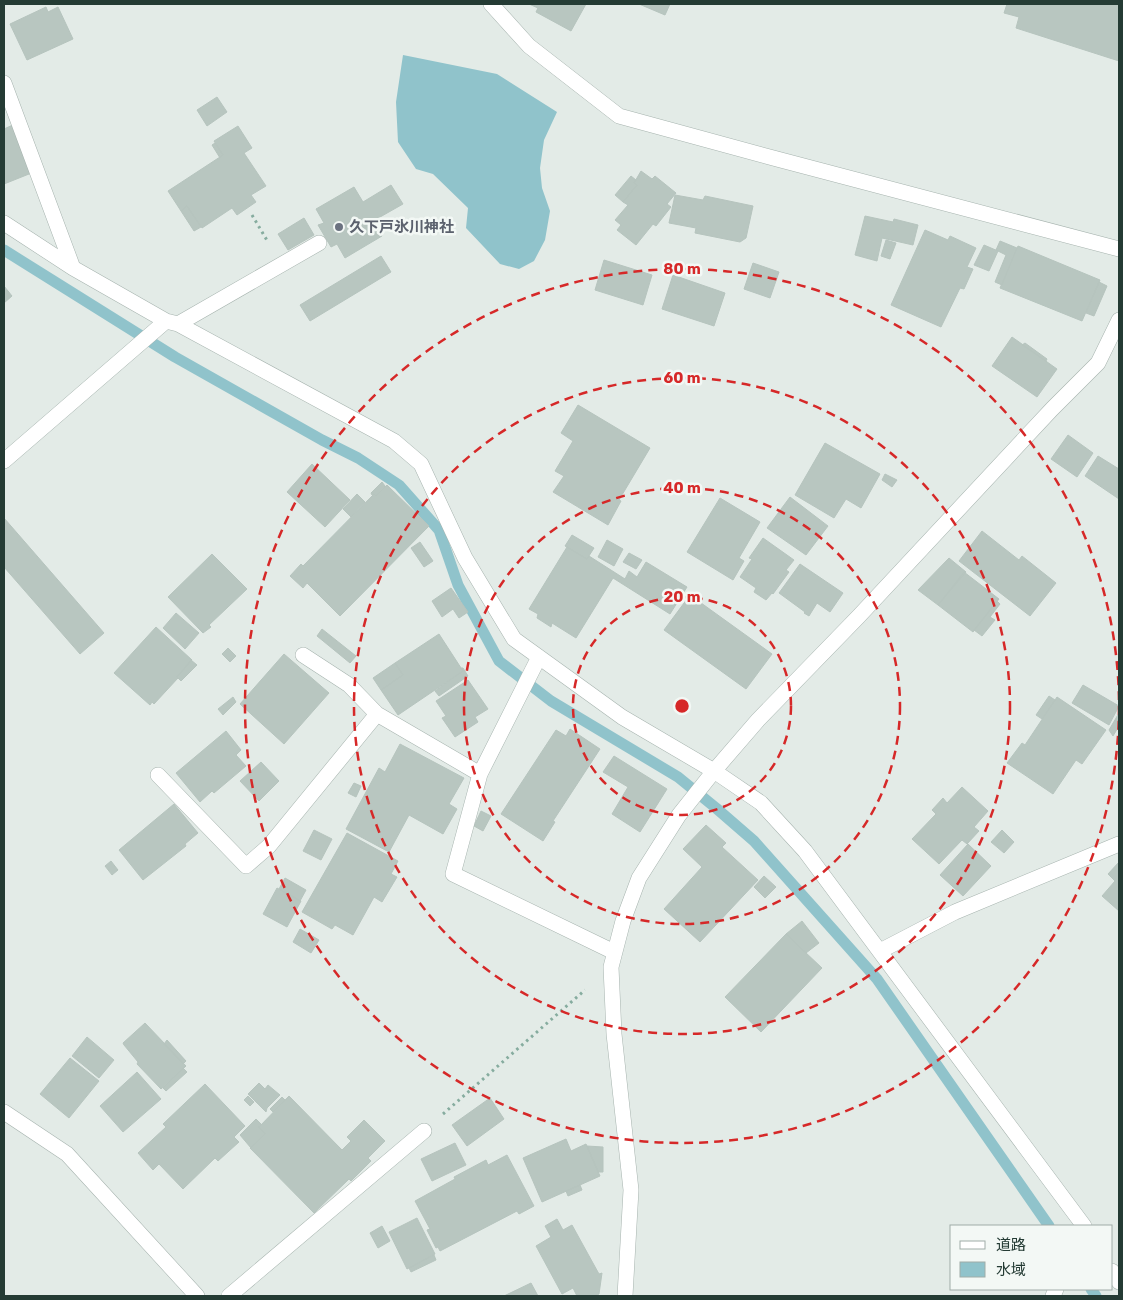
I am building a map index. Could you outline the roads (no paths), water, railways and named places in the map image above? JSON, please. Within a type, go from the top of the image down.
[{"type":"street","points":[[491,4],[529,46],[619,116],[777,160],[1119,249]]},
{"type":"street","points":[[4,83],[73,268]]},
{"type":"street","points":[[4,223],[73,268],[394,441],[421,464],[465,558],[514,639],[622,717],[714,771],[761,803],[806,851],[1081,1225]]},
{"type":"street","points":[[4,461],[172,322],[319,243]]},
{"type":"street","points":[[625,1296],[631,1190],[614,1034],[613,960],[623,921],[638,878],[679,815],[714,771],[758,720],[859,616],[1052,409],[1098,363],[1119,320]]},
{"type":"street","points":[[303,655],[349,685],[377,714],[480,774]]},
{"type":"street","points":[[539,657],[480,774],[453,874],[613,960]]},
{"type":"street","points":[[158,775],[246,866],[270,846],[377,714]]},
{"type":"street","points":[[880,951],[955,912],[1119,844]]},
{"type":"street","points":[[4,1112],[67,1154],[197,1296]]},
{"type":"street","points":[[229,1296],[424,1131]]},
{"type":"water","points":[[403,55],[497,74],[557,112],[544,140],[540,168],[542,188],[550,211],[545,240],[534,261],[519,269],[500,264],[466,228],[468,208],[433,174],[416,169],[398,142],[396,102]]},
{"type":"waterway","points":[[4,250],[175,357],[322,440],[358,458],[399,485],[439,530],[458,585],[499,661],[551,701],[678,777],[754,841],[877,979],[1048,1225]]},
{"type":"waterway","points":[[1092,1290],[1096,1296]]},
{"type":"place","name":"久下戸氷川神社","points":[[339,227]]}]
